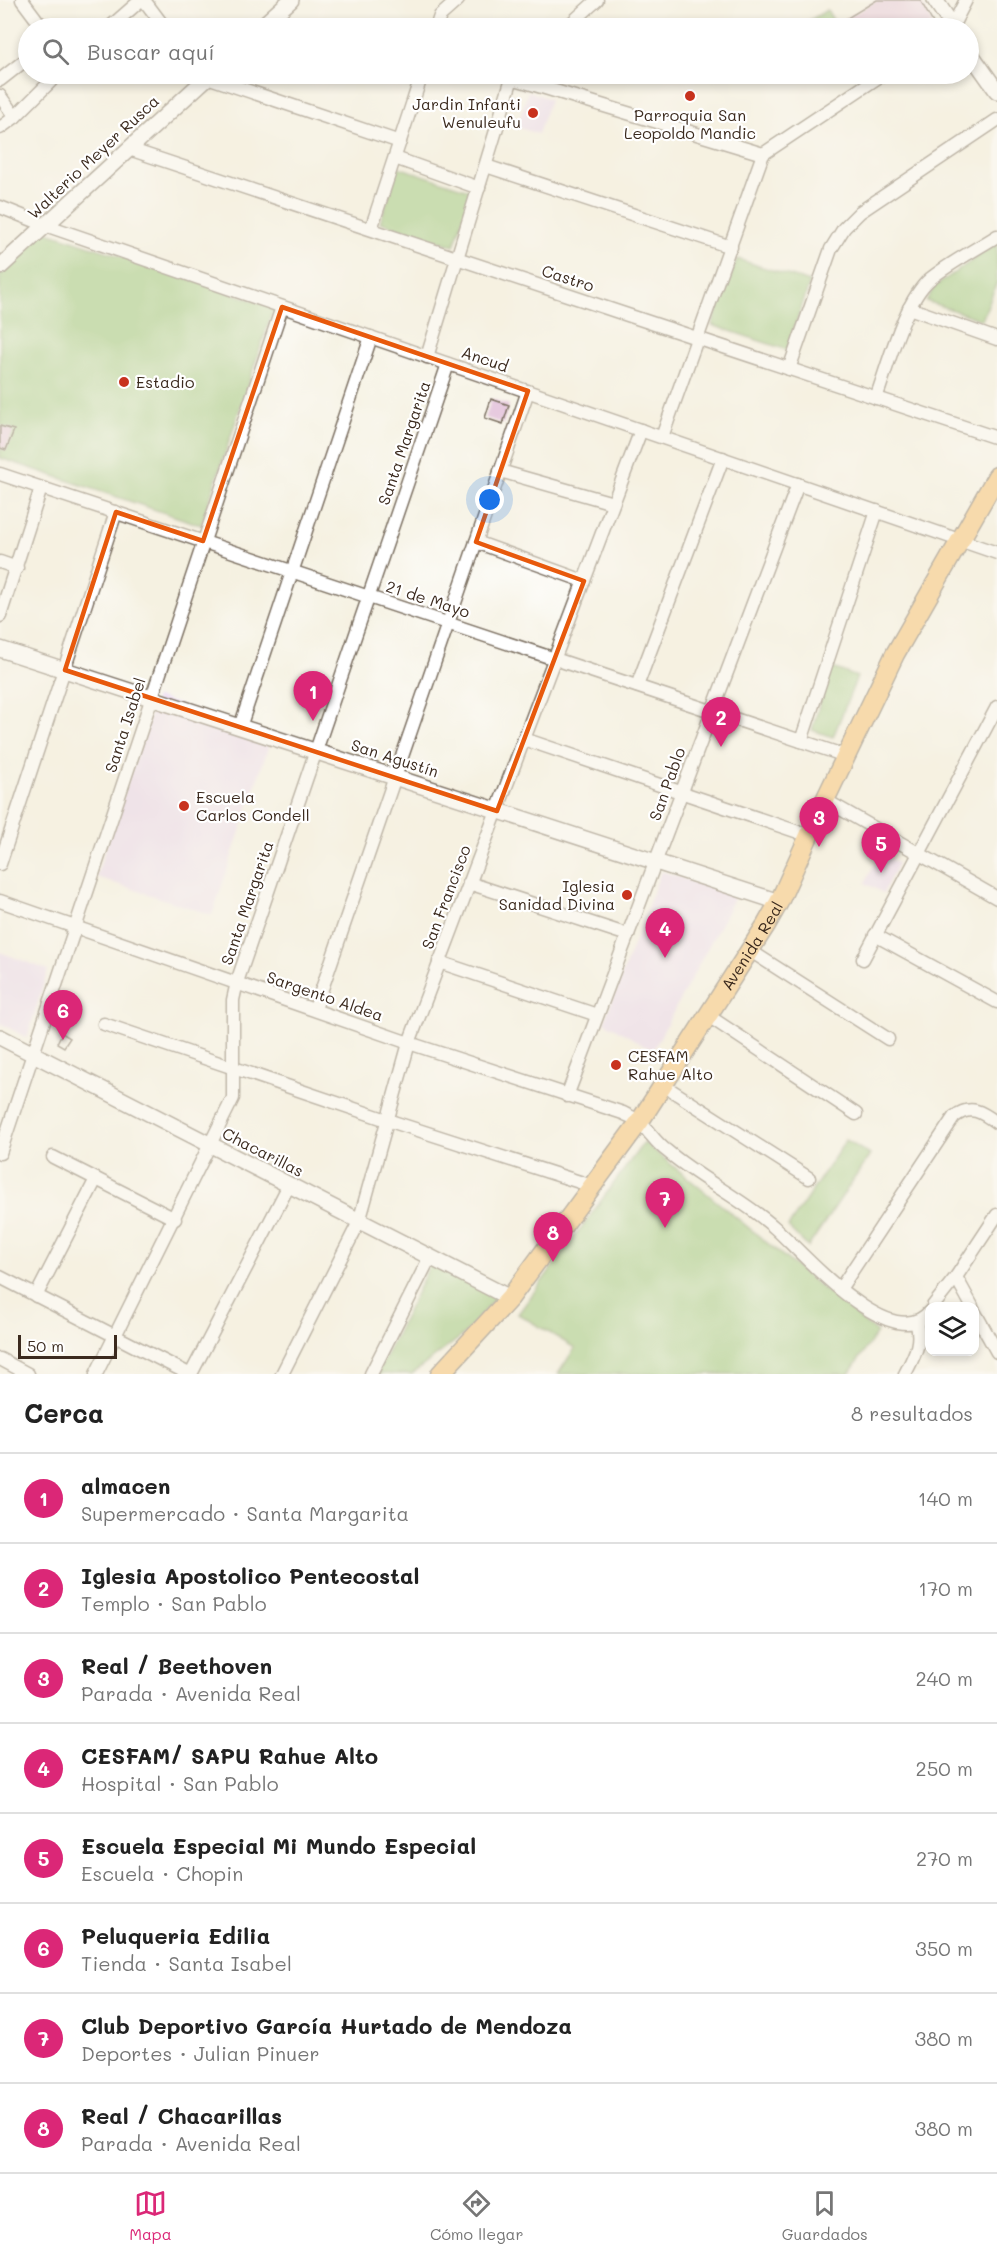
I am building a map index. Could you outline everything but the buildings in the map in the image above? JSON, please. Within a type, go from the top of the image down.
[{"type":"main road","name":"Avenida Real","points":[[440,1374],[510,1298],[640,1121],[779,902],[895,654],[997,476]]},
{"type":"street","points":[[22,0],[36,18]]},
{"type":"street","points":[[120,18],[142,0],[157,18]]},
{"type":"street","points":[[271,18],[291,0]]},
{"type":"street","points":[[439,18],[458,0]]},
{"type":"street","points":[[577,18],[597,0]]},
{"type":"street","points":[[935,0],[946,18]]},
{"type":"street","points":[[957,18],[966,0]]},
{"type":"street","points":[[979,65],[997,91]]},
{"type":"street","points":[[0,80],[18,66]]},
{"type":"street","points":[[0,128],[15,117],[48,84]]},
{"type":"street","name":"Walterio Meyer Rusca","points":[[0,267],[197,84]]},
{"type":"street","points":[[229,84],[400,141]]},
{"type":"street","points":[[371,229],[419,84]]},
{"type":"street","points":[[428,357],[512,84]]},
{"type":"street","points":[[540,84],[763,154]]},
{"type":"street","points":[[662,437],[763,154],[868,84]]},
{"type":"street","points":[[0,96],[15,117]]},
{"type":"street","points":[[789,369],[831,249],[844,228],[860,212],[997,120]]},
{"type":"street","name":"Castro","points":[[129,149],[997,438]]},
{"type":"street","points":[[394,158],[479,188]]},
{"type":"street","points":[[486,166],[731,247]]},
{"type":"street","name":"Ancud","points":[[0,207],[45,225],[997,553]]},
{"type":"street","points":[[876,398],[909,308],[919,292],[930,279],[997,236]]},
{"type":"street","name":"Santa Isabel","points":[[0,1153],[282,307]]},
{"type":"street","points":[[909,308],[997,339]]},
{"type":"street","points":[[240,727],[371,338]]},
{"type":"street","name":"Santa Margarita","points":[[96,1374],[175,1219],[233,1098],[233,1000],[237,982],[448,364]]},
{"type":"street","points":[[315,1009],[528,391]]},
{"type":"street","name":"San Francisco","points":[[282,1374],[359,1222],[409,1043],[641,430]]},
{"type":"street","points":[[637,686],[723,458]]},
{"type":"street","points":[[500,471],[613,503]]},
{"type":"street","name":"21 de Mayo","points":[[0,474],[846,756]]},
{"type":"street","name":"San Pablo","points":[[567,1096],[798,484]]},
{"type":"street","points":[[0,616],[41,488]]},
{"type":"street","points":[[801,741],[877,511]]},
{"type":"street","points":[[0,864],[116,512]]},
{"type":"street","points":[[476,542],[584,580]]},
{"type":"street","points":[[0,562],[16,568]]},
{"type":"street","name":"San Agustín","points":[[0,649],[779,902]]},
{"type":"street","points":[[863,959],[997,707]]},
{"type":"street","points":[[524,739],[810,836]]},
{"type":"street","points":[[825,800],[997,898]]},
{"type":"street","points":[[469,883],[628,935]]},
{"type":"street","name":"Sargento Aldea","points":[[0,901],[409,1043],[623,1113],[640,1121]]},
{"type":"street","points":[[875,935],[997,1002]]},
{"type":"street","points":[[749,950],[888,1039]]},
{"type":"street","points":[[440,962],[597,1015]]},
{"type":"street","points":[[707,1015],[856,1114]]},
{"type":"street","points":[[104,1023],[387,1120],[592,1186]]},
{"type":"street","name":"Chacarillas","points":[[0,1037],[510,1298]]},
{"type":"street","points":[[663,1085],[809,1178]]},
{"type":"street","points":[[840,1289],[954,1117],[964,1111],[974,1109],[997,1123]]},
{"type":"street","points":[[640,1121],[667,1151],[775,1227],[859,1304],[901,1323],[916,1322],[925,1316]]},
{"type":"street","points":[[53,1157],[175,1219]]},
{"type":"street","points":[[36,1296],[96,1179]]},
{"type":"street","points":[[0,1277],[190,1374],[289,1185]]},
{"type":"street","points":[[936,1302],[956,1277],[997,1215]]},
{"type":"street","points":[[371,1374],[430,1257]]},
{"type":"street","points":[[956,1277],[970,1302]]},
{"type":"street","points":[[979,1318],[997,1352]]},
{"type":"street","points":[[905,1374],[919,1343],[919,1329],[916,1322]]},
{"type":"street","points":[[6,1366],[28,1374]]},
{"type":"highlighted area","points":[[282,307],[528,391],[476,542],[584,581],[497,811],[65,670],[116,512],[203,541]]},
{"type":"shaded area","name":"Jardin Infanti Wenuleufu","points":[[528,91],[550,99],[538,134],[517,127]]},
{"type":"shaded area","name":"Escuela Carlos Condell","points":[[156,697],[272,736],[212,915],[96,877]]},
{"type":"shaded area","points":[[880,853],[898,863],[883,893],[865,883]]},
{"type":"shaded area","points":[[661,871],[736,895],[653,1050],[604,1022]]},
{"type":"shaded area","points":[[0,952],[48,970],[27,1038],[0,1023]]},
{"type":"green space","points":[[827,10],[832,18],[813,18]]},
{"type":"green space","points":[[398,167],[472,191],[454,246],[380,222]]},
{"type":"green space","name":"Estadio","points":[[42,230],[274,307],[201,525],[0,458],[0,269]]},
{"type":"green space","points":[[997,243],[997,282],[982,320],[926,301],[934,287]]},
{"type":"green space","points":[[737,259],[810,282],[787,350],[712,325]]},
{"type":"green space","points":[[830,667],[857,677],[833,737],[812,730]]},
{"type":"green space","points":[[846,1140],[870,1155],[808,1247],[788,1227]]},
{"type":"green space","points":[[644,1142],[877,1333],[849,1374],[558,1374],[575,1348],[518,1314]]},
{"type":"green space","points":[[432,1260],[498,1294],[466,1333],[412,1374],[377,1374]]},
{"type":"place","name":"Parroquia San Leopoldo Mandic","points":[[690,96]]},
{"type":"place","name":"Jardin Infanti Wenuleufu","points":[[533,113]]},
{"type":"place","name":"Estadio","points":[[124,382]]},
{"type":"place","name":"almacen","points":[[313,721]]},
{"type":"place","name":"Iglesia Apostolico Pentecostal","points":[[721,747]]},
{"type":"place","name":"Escuela Carlos Condell","points":[[184,806]]},
{"type":"place","name":"Real / Beethoven","points":[[819,847]]},
{"type":"place","name":"Escuela Especial Mi Mundo Especial","points":[[881,873]]},
{"type":"place","name":"Iglesia Sanidad Divina","points":[[627,895]]},
{"type":"place","name":"CESFAM/ SAPU Rahue Alto","points":[[665,958]]},
{"type":"place","name":"Peluqueria Edilia","points":[[63,1040]]},
{"type":"place","name":"CESFAM Rahue Alto","points":[[616,1065]]},
{"type":"place","name":"Club Deportivo García Hurtado de Mendoza","points":[[665,1228]]},
{"type":"place","name":"Real / Chacarillas","points":[[553,1262]]}]
